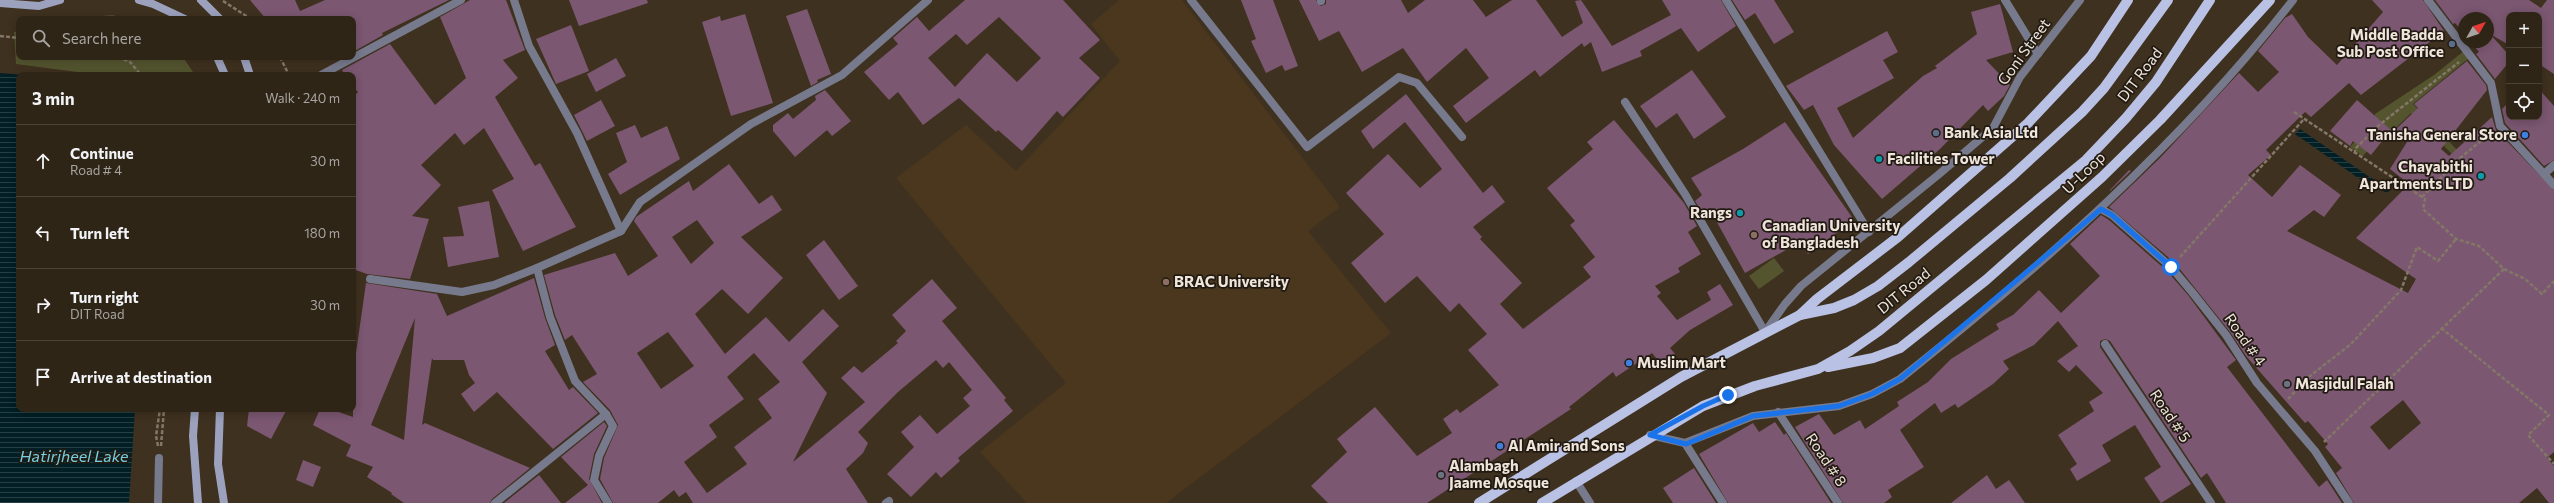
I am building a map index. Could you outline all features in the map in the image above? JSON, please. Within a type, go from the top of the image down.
[{"type":"main road","points":[[0,3],[39,6],[60,0]]},
{"type":"main road","points":[[139,0],[180,16]]},
{"type":"main road","points":[[200,0],[217,16]]},
{"type":"main road","points":[[1800,316],[1835,285],[1898,237],[2028,123],[2091,56],[2128,0]]},
{"type":"main road","name":"DIT Road","points":[[1479,503],[1674,381],[1765,332],[1800,316],[1834,308],[1854,300],[1878,286],[2010,178],[2062,132],[2104,88],[2168,0]]},
{"type":"main road","name":"DIT Road","points":[[1542,503],[1650,435],[1703,406],[1728,395],[1818,369],[1850,351],[1879,331],[2086,160],[2126,118],[2156,82],[2210,0]]},
{"type":"main road","name":"U-Loop","points":[[1818,369],[1873,358],[1900,348],[1955,305],[2076,202],[2160,120],[2270,0]]},
{"type":"main road","points":[[218,60],[224,72]]},
{"type":"main road","points":[[245,60],[249,72]]},
{"type":"main road","points":[[195,412],[193,436],[198,503]]},
{"type":"main road","points":[[220,412],[218,464],[224,503]]},
{"type":"street","points":[[356,56],[461,0]]},
{"type":"street","points":[[514,0],[529,46],[577,133],[621,231]]},
{"type":"street","points":[[370,279],[462,292],[494,285],[538,268],[621,231],[640,202],[751,124],[842,75],[928,0]]},
{"type":"street","points":[[1191,0],[1307,147],[1399,77],[1417,83],[1462,137]]},
{"type":"street","points":[[1726,0],[1869,232]]},
{"type":"street","points":[[2005,0],[2038,54]]},
{"type":"street","name":"Goni Street","points":[[1765,332],[1785,304],[1801,286],[1869,232],[1993,128],[2020,77],[2080,0]]},
{"type":"street","points":[[1650,435],[1686,444],[1733,422],[1753,416],[1839,406],[1872,394],[1900,379],[2101,209],[2182,128],[2293,0]]},
{"type":"street","points":[[2428,0],[2491,83],[2500,126],[2554,185]]},
{"type":"street","points":[[326,72],[348,60]]},
{"type":"street","points":[[1625,102],[1685,194],[1765,332]]},
{"type":"street","points":[[2544,174],[2554,165]]},
{"type":"street","name":"Road # 4","points":[[2101,209],[2112,215],[2171,267],[2226,335],[2257,383],[2315,451],[2349,503]]},
{"type":"street","points":[[538,268],[550,317],[575,381],[606,414],[613,426],[599,456],[594,480],[608,503]]},
{"type":"street","name":"Road # 5","points":[[2105,344],[2211,503]]},
{"type":"street","name":"Road # 8","points":[[1778,412],[1838,503]]},
{"type":"street","points":[[495,503],[606,414]]},
{"type":"street","points":[[1686,444],[1723,503]]},
{"type":"street","points":[[158,503],[159,458]]},
{"type":"street","points":[[1576,481],[1590,503]]},
{"type":"path","points":[[222,0],[246,16]]},
{"type":"path","points":[[0,36],[16,38]]},
{"type":"path","points":[[2355,154],[2355,149],[2378,126],[2469,54]]},
{"type":"path","points":[[125,60],[130,62],[139,72]]},
{"type":"path","points":[[282,60],[288,72]]},
{"type":"path","points":[[2294,112],[2355,154],[2425,199],[2423,209],[2456,239],[2479,246],[2504,269],[2525,279],[2542,294],[2554,280]]},
{"type":"path","points":[[2171,267],[2304,119]]},
{"type":"path","points":[[2422,197],[2460,158],[2500,126]]},
{"type":"path","points":[[2279,409],[2310,376],[2351,344],[2401,290],[2417,247],[2438,261],[2456,239]]},
{"type":"path","points":[[2315,451],[2441,328],[2504,269]]},
{"type":"path","points":[[2441,328],[2549,415],[2528,436],[2554,464]]},
{"type":"path","points":[[159,458],[156,436],[160,412]]},
{"type":"path","points":[[159,458],[164,412]]},
{"type":"shaded area","name":"BRAC University","points":[[1119,0],[1182,0],[1340,207],[1308,231],[1391,333],[1166,503],[1027,503],[980,452],[1066,383],[896,178],[966,125],[1016,171],[1120,61],[1091,24]]},
{"type":"green space","points":[[14,32],[16,32],[16,60],[185,60],[193,72],[77,72],[16,64]]},
{"type":"green space","points":[[2464,51],[2469,58],[2413,104],[2460,153],[2456,158],[2411,113],[2392,132],[2388,128],[2363,156],[2350,147],[2375,117],[2375,114],[2434,75]]},
{"type":"green space","points":[[1774,258],[1784,271],[1759,289],[1749,276]]},
{"type":"water","name":"Hatirjheel Lake","points":[[0,73],[16,74],[16,412],[135,412],[129,503],[0,503]]},
{"type":"water","points":[[2300,129],[2368,176],[2391,189],[2387,193],[2364,182],[2295,134]]},
{"type":"building","points":[[250,0],[295,0],[300,11],[325,0],[449,0],[382,33],[383,35],[356,50],[356,16],[263,16]]},
{"type":"building","points":[[470,0],[506,0],[525,50],[503,60],[518,78],[495,97],[535,166],[540,163],[576,227],[523,251],[492,190],[514,179],[484,128],[464,145],[455,133],[421,165],[441,185],[412,216],[429,219],[410,279],[367,274],[356,270],[356,94],[358,92],[356,90],[356,72],[343,72],[342,70],[390,44],[435,105],[466,78],[440,17]]},
{"type":"building","points":[[569,0],[647,0],[648,3],[579,26]]},
{"type":"building","points":[[965,0],[1063,0],[1100,40],[1079,58],[1100,78],[1063,117],[1057,111],[1022,151],[998,130],[996,132],[959,98],[923,125],[898,92],[889,100],[864,72],[898,44],[893,38],[917,17],[929,31]],"holes":[[[999,17],[1041,58],[1017,82],[987,53],[955,87],[928,58],[956,34],[967,45]]]},
{"type":"building","points":[[1241,0],[1273,0],[1298,66],[1285,71],[1282,65],[1266,73],[1251,41],[1256,39]]},
{"type":"building","points":[[1299,0],[1316,0],[1321,6],[1326,4],[1326,0],[1401,0],[1408,13],[1425,0],[1473,0],[1486,17],[1512,0],[1536,0],[1562,37],[1583,23],[1575,1],[1581,0],[1612,46],[1671,15],[1662,0],[1721,0],[1736,26],[1698,52],[1681,28],[1640,51],[1642,56],[1602,72],[1591,42],[1584,47],[1582,43],[1540,77],[1535,70],[1466,123],[1453,106],[1489,78],[1466,48],[1427,82],[1403,48],[1362,72],[1339,31],[1319,41]]},
{"type":"building","points":[[1732,0],[1774,0],[1794,32],[1774,44],[1755,13],[1745,20]]},
{"type":"building","points":[[2372,0],[2423,0],[2444,31],[2361,95],[2349,83],[2311,117],[2305,112],[2266,150],[2271,155],[2248,175],[2272,197],[2300,165],[2341,195],[2324,217],[2314,210],[2287,231],[2408,293],[2416,279],[2356,238],[2409,184],[2390,169],[2407,142],[2393,132],[2418,108],[2414,104],[2467,61],[2486,85],[2487,90],[2441,149],[2449,156],[2492,117],[2496,130],[2554,190],[2554,452],[2547,458],[2554,466],[2554,503],[2549,503],[2537,488],[2519,503],[2354,503],[2336,473],[2342,468],[2325,447],[2328,444],[2308,421],[2305,423],[2246,356],[2230,332],[2175,263],[2109,207],[2161,157],[2239,73],[2258,92],[2279,72],[2258,51],[2285,18],[2292,14],[2308,37],[2337,65],[2383,12]],"holes":[[[2403,400],[2421,423],[2389,450],[2370,427]]]},
{"type":"building","points":[[2435,0],[2529,0],[2541,8],[2547,0],[2554,0],[2554,74],[2542,66],[2542,12],[2506,12],[2506,43],[2494,36],[2494,12],[2458,12],[2458,26],[2455,23],[2453,24]]},
{"type":"building","points":[[2000,4],[2013,52],[1986,60],[2010,85],[2004,96],[1988,111],[1983,105],[1940,149],[1882,199],[1834,145],[1813,105],[1804,110],[1786,86],[1887,31],[1898,52],[1883,60],[1894,78],[1837,108],[1853,138],[1923,76],[1937,68],[1935,66],[1977,34],[1971,12]]},
{"type":"building","points":[[807,9],[831,74],[817,80],[818,82],[811,86],[786,16]]},
{"type":"building","points":[[745,14],[773,103],[731,116],[702,22],[720,16],[721,21]]},
{"type":"building","points":[[571,25],[589,71],[556,84],[536,39]]},
{"type":"building","points":[[2494,38],[2506,52],[2506,66],[2495,79],[2476,54],[2479,52],[2476,48],[2494,48]]},
{"type":"building","points":[[616,58],[626,76],[596,92],[587,74]]},
{"type":"building","points":[[1692,70],[1726,117],[1694,139],[1677,113],[1656,128],[1640,106]]},
{"type":"building","points":[[825,90],[851,121],[832,136],[827,130],[795,157],[773,131],[773,125],[788,113],[793,119],[816,100],[815,96]]},
{"type":"building","points":[[2542,92],[2554,106],[2554,160],[2544,166],[2505,123],[2502,109],[2506,105],[2506,120],[2542,120]]},
{"type":"building","points":[[1406,94],[1483,193],[1492,185],[1505,202],[1473,227],[1482,237],[1480,239],[1522,283],[1500,304],[1523,329],[1591,277],[1583,267],[1595,257],[1570,225],[1575,221],[1547,188],[1593,149],[1587,142],[1614,120],[1684,203],[1697,226],[1688,232],[1701,254],[1678,268],[1680,272],[1655,286],[1661,293],[1657,296],[1677,320],[1711,300],[1707,292],[1720,284],[1733,305],[1690,330],[1670,348],[1675,354],[1662,365],[1652,353],[1616,377],[1613,372],[1569,407],[1571,409],[1427,503],[1328,503],[1311,486],[1347,452],[1337,439],[1375,407],[1417,456],[1452,433],[1443,419],[1457,409],[1460,413],[1499,385],[1468,350],[1487,334],[1459,303],[1450,312],[1417,276],[1385,303],[1351,263],[1384,234],[1346,193],[1388,154],[1420,188],[1442,169],[1405,122],[1373,149],[1361,131]]},
{"type":"building","points":[[601,100],[615,126],[587,141],[574,115]]},
{"type":"building","points":[[2357,100],[2391,130],[2371,155],[2353,141],[2350,146],[2330,131]]},
{"type":"building","points":[[1785,122],[1854,220],[1808,254],[1800,242],[1745,273],[1713,215],[1706,219],[1695,201],[1702,195],[1691,178],[1743,149]]},
{"type":"building","points":[[635,125],[641,138],[667,126],[680,159],[620,195],[608,174],[627,162],[616,133]]},
{"type":"building","points":[[729,164],[759,204],[772,195],[782,210],[741,237],[783,278],[748,314],[722,289],[695,314],[725,354],[766,317],[789,342],[823,309],[839,326],[802,362],[827,393],[793,462],[865,402],[841,378],[854,366],[862,373],[898,343],[896,341],[906,331],[892,315],[932,279],[957,308],[942,321],[1006,398],[1004,400],[1013,411],[958,458],[960,461],[941,478],[936,472],[911,497],[887,474],[914,447],[901,432],[920,415],[937,434],[970,406],[963,398],[972,390],[949,362],[943,368],[936,360],[898,392],[858,432],[868,443],[863,453],[846,469],[868,503],[693,503],[686,492],[679,497],[674,490],[658,503],[613,503],[600,479],[604,458],[618,425],[610,410],[583,382],[597,374],[572,335],[565,340],[555,315],[544,275],[615,253],[628,276],[658,256],[634,221],[636,217],[689,181],[693,191]],"holes":[[[697,220],[714,243],[691,264],[672,237]],[[668,332],[694,366],[661,389],[637,353]],[[754,353],[780,382],[758,399],[772,418],[734,447],[747,464],[707,493],[684,462],[717,437],[709,425],[744,399],[727,377]]]},
{"type":"building","points":[[2129,170],[2131,171],[2110,191],[2110,190]]},
{"type":"building","points":[[489,201],[499,257],[448,267],[443,237],[464,236],[458,207]]},
{"type":"building","points":[[2101,215],[2109,220],[2167,271],[2188,295],[2236,360],[2227,367],[2319,487],[2327,480],[2342,503],[2226,503],[2207,473],[2201,478],[2110,341],[2105,339],[2100,341],[2100,347],[2191,484],[2161,503],[2144,478],[2161,467],[2135,425],[2102,445],[2111,461],[2077,481],[2070,469],[2077,464],[2058,435],[2094,411],[2089,402],[2103,393],[2076,365],[2069,372],[2057,361],[2078,346],[2058,321],[2034,345],[2003,361],[2009,369],[1993,384],[1958,408],[1955,404],[1941,413],[1935,403],[1900,430],[1924,467],[1888,490],[1892,497],[1884,503],[1843,503],[1795,427],[1819,414],[1834,435],[1860,420],[1865,429],[1899,406],[1897,402],[1928,382],[1951,359],[1999,329],[1996,324],[2013,315],[2039,290],[2061,313],[2100,276],[2070,244]]},
{"type":"building","points":[[824,240],[858,286],[839,300],[806,255]]},
{"type":"building","points":[[534,278],[545,318],[555,345],[545,351],[569,390],[573,387],[598,413],[553,449],[497,392],[474,412],[461,394],[475,383],[469,375],[464,360],[433,360],[432,358],[422,425],[425,423],[530,468],[492,499],[490,503],[404,503],[391,494],[392,493],[367,477],[373,467],[346,456],[351,445],[313,425],[319,412],[339,412],[353,417],[353,412],[356,412],[356,353],[366,283],[437,294],[447,316]],"holes":[[[415,318],[404,440],[371,425]]]},
{"type":"building","points":[[249,412],[285,412],[271,439],[247,426]]},
{"type":"building","points":[[604,422],[607,426],[594,454],[589,479],[602,503],[565,503],[588,485],[561,457]]},
{"type":"building","points":[[1775,422],[1784,435],[1786,433],[1831,503],[1728,503],[1699,454],[1753,423],[1759,432]]},
{"type":"building","points":[[303,460],[321,467],[313,487],[296,480]]},
{"type":"building","points":[[1694,468],[1716,503],[1673,503],[1663,488]]},
{"type":"building","points":[[539,475],[561,503],[504,503]]},
{"type":"building","points":[[1987,475],[1996,489],[2009,480],[2025,503],[1951,503]]},
{"type":"place","name":"Middle Badda Sub Post Office","points":[[2452,44]]},
{"type":"place","name":"Bank Asia Ltd","points":[[1936,133]]},
{"type":"place","name":"Tanisha General Store","points":[[2525,135]]},
{"type":"place","name":"Facilities Tower","points":[[1879,159]]},
{"type":"place","name":"Chayabithi Apartments LTD","points":[[2481,176]]},
{"type":"place","name":"Rangs","points":[[1740,213]]},
{"type":"place","name":"Canadian University of Bangladesh","points":[[1754,235]]},
{"type":"place","name":"BRAC University","points":[[1166,282]]},
{"type":"place","name":"Muslim Mart","points":[[1629,363]]},
{"type":"place","name":"Masjidul Falah","points":[[2287,384]]},
{"type":"place","name":"Al Amir and Sons","points":[[1500,446]]},
{"type":"place","name":"Alambagh Jaame Mosque","points":[[1441,475]]},
{"type":"route","points":[[1728,395],[1703,406],[1650,435],[1686,444],[1733,422],[1753,416],[1778,412],[1807,411],[1839,406],[1872,394],[1900,379],[2101,209],[2112,215],[2171,267]]}]
